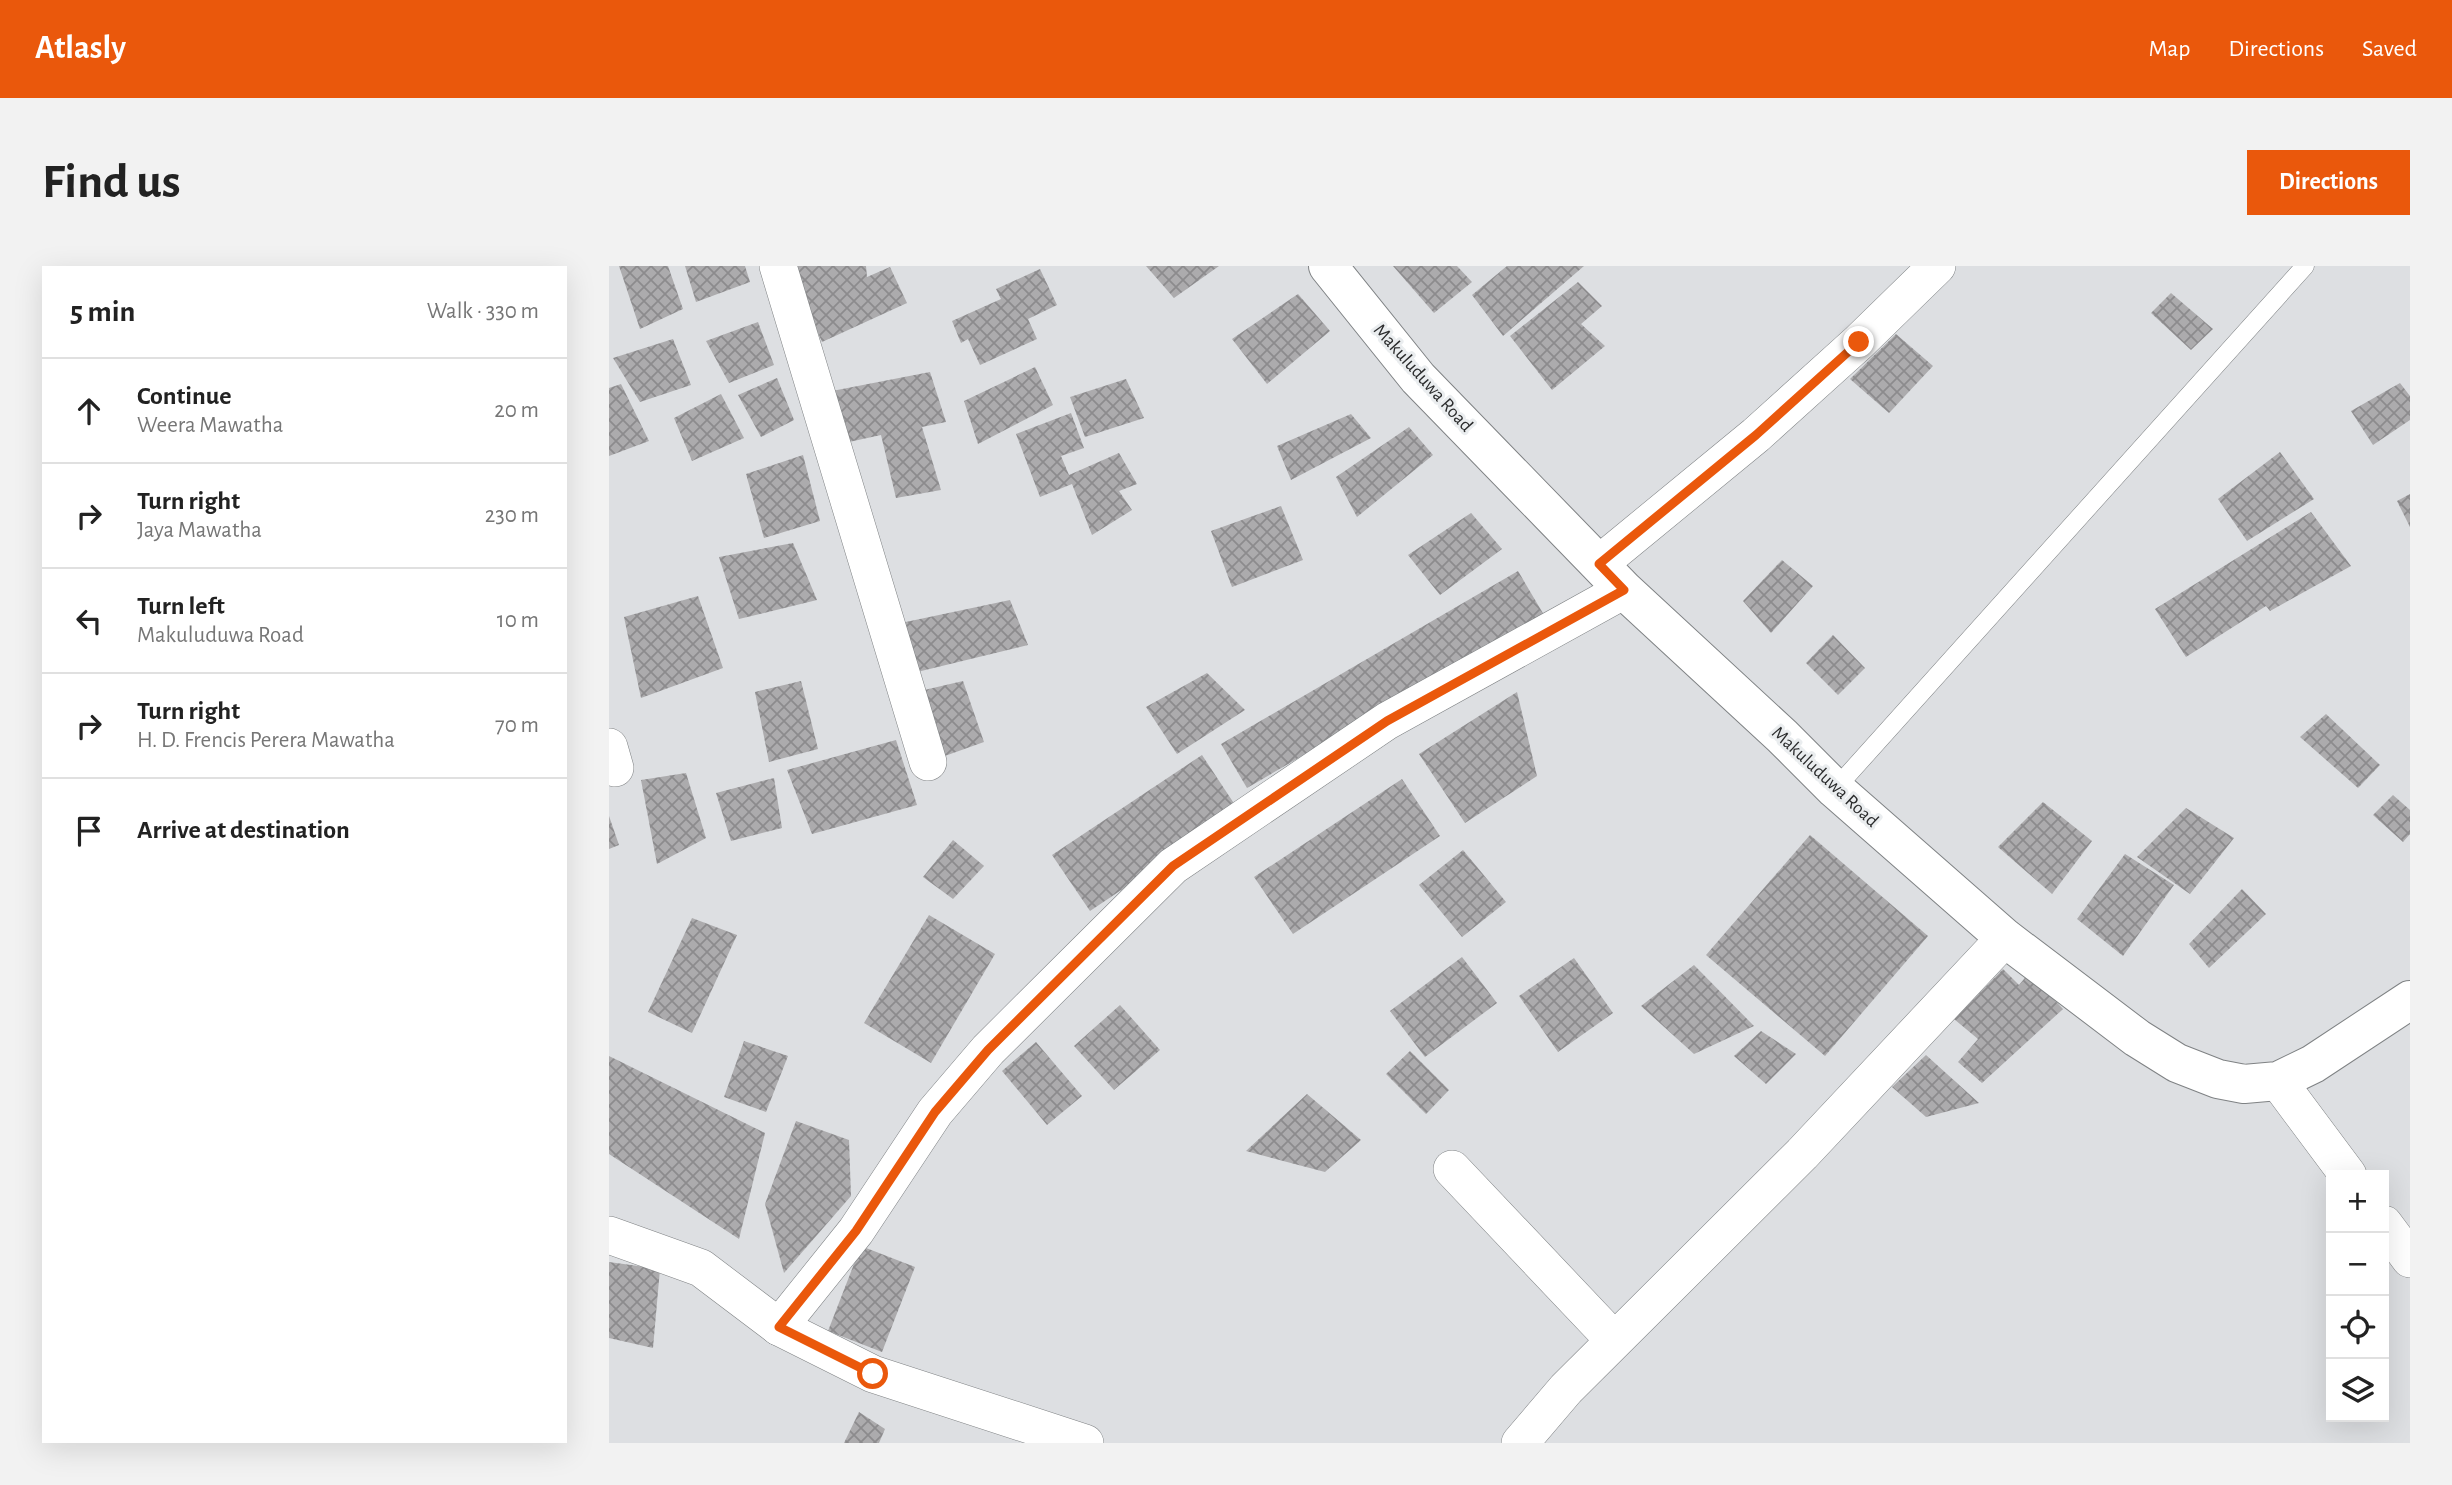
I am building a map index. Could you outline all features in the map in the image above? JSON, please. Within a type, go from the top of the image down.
[{"type":"street","points":[[778,266],[928,762]]},
{"type":"street","name":"Makuluduwa Road","points":[[1328,266],[1418,378],[1612,577],[1772,726],[1835,789],[2005,938],[2137,1038],[2177,1063],[2218,1079],[2244,1084],[2278,1081],[2313,1064],[2410,1000]]},
{"type":"street","points":[[779,1327],[856,1231],[935,1112],[988,1050],[1173,866],[1387,721],[1612,577],[1756,435],[1859,342],[1937,266]]},
{"type":"street","points":[[1520,1443],[1566,1389],[1802,1154],[2005,938]]},
{"type":"street","points":[[2278,1081],[2344,1170]]},
{"type":"street","points":[[1452,1169],[1615,1340]]},
{"type":"street","points":[[2389,1231],[2410,1259]]},
{"type":"street","points":[[609,1235],[701,1268],[779,1327],[873,1374],[1085,1443]]},
{"type":"lane","points":[[1835,789],[2305,266]]},
{"type":"building","points":[[619,266],[668,266],[683,309],[640,329]]},
{"type":"building","points":[[685,266],[745,266],[750,282],[696,302]]},
{"type":"building","points":[[795,266],[866,266],[867,277],[890,267],[907,303],[822,342],[805,304]]},
{"type":"building","points":[[1146,266],[1219,266],[1174,298]]},
{"type":"building","points":[[1393,266],[1457,266],[1472,282],[1434,313]]},
{"type":"building","points":[[1507,266],[1584,266],[1503,336],[1472,295]]},
{"type":"building","points":[[1040,269],[1057,305],[1028,319],[1037,339],[980,365],[968,339],[961,343],[952,321],[1001,299],[996,289]]},
{"type":"building","points":[[1578,282],[1602,306],[1581,324],[1605,346],[1552,390],[1510,336]]},
{"type":"building","points":[[2171,293],[2213,329],[2191,350],[2151,313]]},
{"type":"building","points":[[1298,294],[1330,331],[1267,384],[1232,339]]},
{"type":"building","points":[[758,322],[774,365],[729,383],[706,341]]},
{"type":"building","points":[[1896,334],[1933,366],[1889,413],[1850,379]]},
{"type":"building","points":[[673,339],[691,385],[640,402],[613,358]]},
{"type":"building","points":[[1035,367],[1053,405],[978,444],[964,401]]},
{"type":"building","points":[[930,372],[946,422],[922,427],[941,490],[896,498],[881,435],[849,442],[832,391]]},
{"type":"building","points":[[777,378],[794,420],[761,437],[738,395]]},
{"type":"building","points":[[1126,379],[1144,418],[1085,437],[1070,397]]},
{"type":"building","points":[[2400,383],[2410,396],[2410,420],[2373,445],[2351,411]]},
{"type":"building","points":[[621,384],[649,441],[609,456],[609,388]]},
{"type":"building","points":[[721,394],[744,438],[692,461],[674,418]]},
{"type":"building","points":[[1071,413],[1084,448],[1061,456],[1069,475],[1119,453],[1137,484],[1119,491],[1132,510],[1092,535],[1072,484],[1040,497],[1016,434]]},
{"type":"building","points":[[1351,414],[1371,438],[1291,480],[1277,446]]},
{"type":"building","points":[[1409,427],[1433,455],[1357,517],[1336,477]]},
{"type":"building","points":[[2280,452],[2314,499],[2247,541],[2218,499]]},
{"type":"building","points":[[803,455],[820,521],[764,538],[746,474]]},
{"type":"building","points":[[2410,494],[2410,527],[2397,501]]},
{"type":"building","points":[[1281,506],[1303,560],[1232,587],[1211,531]]},
{"type":"building","points":[[2311,512],[2351,566],[2270,611],[2266,606],[2186,657],[2155,609]]},
{"type":"building","points":[[1471,513],[1502,549],[1440,595],[1408,555]]},
{"type":"building","points":[[793,543],[817,600],[739,619],[719,557]]},
{"type":"building","points":[[1782,560],[1813,586],[1771,633],[1743,601]]},
{"type":"building","points":[[1518,571],[1544,615],[1247,788],[1221,744]]},
{"type":"building","points":[[698,596],[723,668],[641,698],[624,617]]},
{"type":"building","points":[[1010,600],[1028,645],[913,673],[901,623]]},
{"type":"building","points":[[1833,635],[1865,668],[1838,695],[1806,663]]},
{"type":"building","points":[[1207,673],[1245,710],[1177,754],[1146,707]]},
{"type":"building","points":[[801,681],[818,749],[769,762],[755,692]]},
{"type":"building","points":[[963,681],[984,742],[928,762],[920,691]]},
{"type":"building","points":[[1517,692],[1537,776],[1465,823],[1419,754]]},
{"type":"building","points":[[2326,714],[2380,765],[2358,788],[2300,737]]},
{"type":"building","points":[[896,740],[917,805],[812,834],[787,770]]},
{"type":"building","points":[[1202,755],[1239,811],[1090,911],[1052,855]]},
{"type":"building","points":[[686,773],[706,838],[657,864],[641,780]]},
{"type":"building","points":[[774,778],[782,828],[731,841],[716,793]]},
{"type":"building","points":[[1402,779],[1440,836],[1293,934],[1254,877]]},
{"type":"building","points":[[2393,795],[2410,810],[2410,834],[2403,842],[2373,815]]},
{"type":"building","points":[[2043,802],[2092,841],[2052,894],[1998,847]]},
{"type":"building","points":[[2186,808],[2234,838],[2190,894],[2137,857]]},
{"type":"building","points":[[609,816],[619,845],[609,849]]},
{"type":"building","points":[[1810,835],[1928,936],[1825,1056],[1706,955]]},
{"type":"building","points":[[953,840],[984,866],[953,899],[923,877]]},
{"type":"building","points":[[1463,850],[1506,902],[1462,937],[1419,885]]},
{"type":"building","points":[[2125,854],[2174,885],[2123,956],[2077,919]]},
{"type":"building","points":[[2242,889],[2266,914],[2209,968],[2189,944]]},
{"type":"building","points":[[929,915],[995,954],[931,1063],[864,1023]]},
{"type":"building","points":[[692,918],[737,935],[692,1033],[648,1012]]},
{"type":"building","points":[[1462,957],[1497,1003],[1425,1057],[1390,1011]]},
{"type":"building","points":[[1574,958],[1613,1013],[1558,1052],[1519,996]]},
{"type":"building","points":[[1694,965],[1754,1026],[1694,1054],[1641,1006]]},
{"type":"building","points":[[2003,969],[2019,985],[2029,973],[2063,1009],[1982,1083],[1958,1062],[1978,1039],[1954,1019]]},
{"type":"building","points":[[1120,1005],[1160,1050],[1114,1090],[1074,1046]]},
{"type":"building","points":[[1761,1031],[1796,1054],[1766,1084],[1734,1056]]},
{"type":"building","points":[[744,1041],[788,1056],[766,1112],[724,1097]]},
{"type":"building","points":[[1036,1042],[1082,1096],[1047,1125],[1002,1071]]},
{"type":"building","points":[[1410,1051],[1449,1090],[1426,1114],[1386,1074]]},
{"type":"building","points":[[1926,1055],[1979,1103],[1926,1117],[1892,1087]]},
{"type":"building","points":[[609,1056],[765,1133],[739,1239],[609,1154]]},
{"type":"building","points":[[1307,1094],[1361,1140],[1325,1172],[1246,1151]]},
{"type":"building","points":[[796,1121],[849,1140],[851,1196],[784,1273],[765,1204]]},
{"type":"building","points":[[861,1246],[915,1267],[882,1352],[828,1331]]},
{"type":"building","points":[[609,1262],[660,1269],[653,1348],[609,1338]]},
{"type":"building","points":[[859,1412],[885,1429],[879,1443],[844,1443]]},
{"type":"route","points":[[873,1374],[779,1327],[856,1231],[935,1112],[988,1050],[1173,866],[1387,721],[1624,590],[1599,564],[1756,435],[1859,342]]}]
